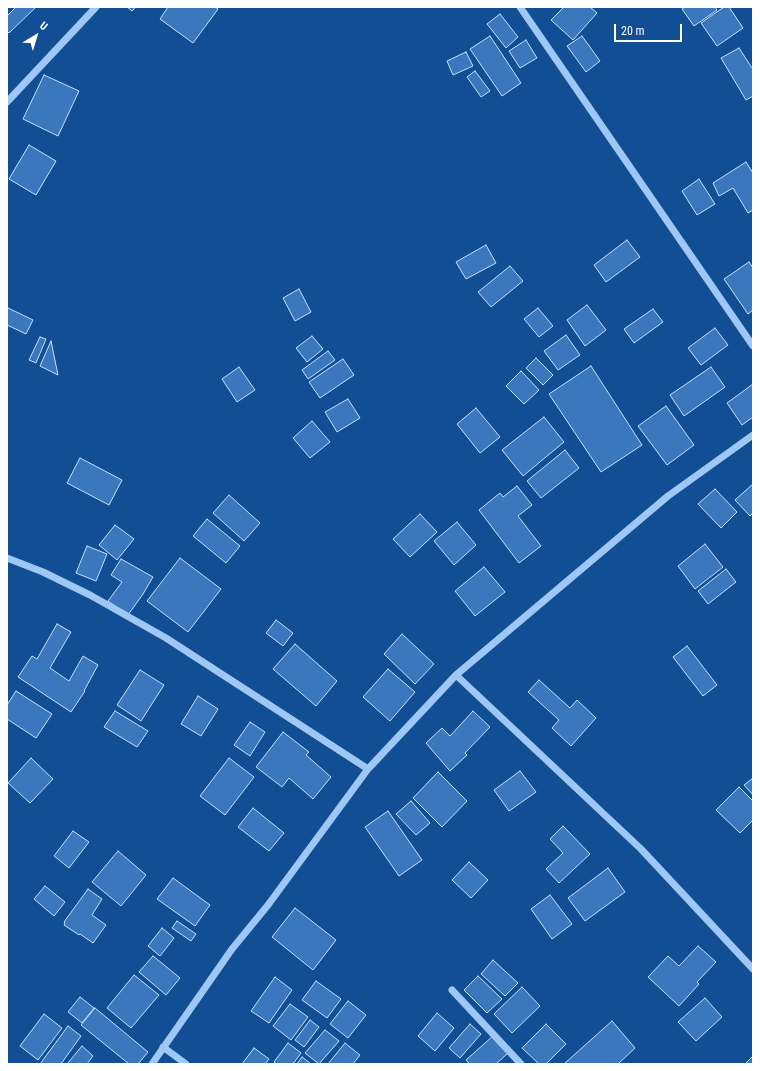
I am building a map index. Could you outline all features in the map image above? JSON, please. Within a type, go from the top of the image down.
[{"type":"street","points":[[7,102],[96,7]]},
{"type":"street","points":[[520,7],[753,346]]},
{"type":"street","points":[[152,1064],[232,949],[268,905],[368,769],[456,675],[668,496],[753,435]]},
{"type":"street","points":[[7,558],[43,572],[90,595],[166,638],[368,769]]},
{"type":"street","points":[[456,675],[640,849],[753,969]]},
{"type":"street","points":[[452,990],[520,1064]]},
{"type":"street","points":[[163,1048],[186,1064]]},
{"type":"building","points":[[16,7],[36,7],[9,33],[7,31],[7,16]]},
{"type":"building","points":[[127,7],[136,7],[132,11]]},
{"type":"building","points":[[168,7],[215,7],[218,9],[193,43],[160,19]]},
{"type":"building","points":[[564,7],[590,7],[597,13],[573,40],[551,20]]},
{"type":"building","points":[[685,7],[715,7],[717,10],[694,26],[682,9]]},
{"type":"building","points":[[724,7],[729,7],[743,28],[717,46],[701,23]]},
{"type":"building","points":[[500,14],[518,37],[506,48],[487,24]]},
{"type":"building","points":[[490,36],[521,83],[502,96],[470,49]]},
{"type":"building","points":[[582,36],[600,61],[586,72],[567,46]]},
{"type":"building","points":[[526,40],[537,58],[520,68],[509,51]]},
{"type":"building","points":[[739,48],[752,68],[753,67],[753,96],[746,100],[721,58]]},
{"type":"building","points":[[466,52],[473,66],[453,75],[447,61]]},
{"type":"building","points":[[475,71],[490,91],[481,97],[467,77]]},
{"type":"building","points":[[44,75],[79,91],[58,136],[23,119]]},
{"type":"building","points":[[29,145],[56,161],[36,195],[9,179]]},
{"type":"building","points":[[746,162],[753,173],[753,210],[748,213],[733,188],[719,196],[713,183]]},
{"type":"building","points":[[699,179],[715,204],[697,215],[682,191]]},
{"type":"building","points":[[627,240],[640,257],[606,282],[594,265]]},
{"type":"building","points":[[486,245],[496,263],[466,279],[456,262]]},
{"type":"building","points":[[749,262],[753,268],[753,310],[748,314],[724,279]]},
{"type":"building","points":[[510,266],[523,281],[491,307],[478,292]]},
{"type":"building","points":[[299,289],[311,312],[295,321],[283,298]]},
{"type":"building","points":[[587,305],[606,330],[585,346],[567,320]]},
{"type":"building","points":[[8,308],[33,320],[26,334],[7,325]]},
{"type":"building","points":[[538,308],[553,326],[539,337],[524,319]]},
{"type":"building","points":[[653,309],[663,322],[634,343],[624,329]]},
{"type":"building","points":[[715,328],[728,345],[701,365],[688,348]]},
{"type":"building","points":[[566,335],[580,355],[558,370],[544,351]]},
{"type":"building","points":[[312,336],[323,349],[307,362],[296,348]]},
{"type":"building","points":[[40,337],[46,339],[36,363],[29,360]]},
{"type":"building","points":[[51,341],[58,375],[40,366]]},
{"type":"building","points":[[328,351],[335,360],[308,379],[302,370]]},
{"type":"building","points":[[536,358],[553,375],[543,385],[526,368]]},
{"type":"building","points":[[343,359],[354,375],[320,398],[309,382]]},
{"type":"building","points":[[591,366],[642,445],[601,472],[549,394]]},
{"type":"building","points":[[239,367],[255,390],[237,402],[222,379]]},
{"type":"building","points":[[711,367],[725,387],[684,416],[670,395]]},
{"type":"building","points":[[521,371],[539,390],[524,404],[506,386]]},
{"type":"building","points":[[753,384],[753,417],[742,425],[727,403]]},
{"type":"building","points":[[348,399],[360,418],[337,432],[325,412]]},
{"type":"building","points":[[666,406],[694,445],[667,465],[638,426]]},
{"type":"building","points":[[476,408],[500,437],[480,453],[457,424]]},
{"type":"building","points":[[544,417],[564,442],[523,476],[502,450]]},
{"type":"building","points":[[312,421],[330,442],[310,458],[293,438]]},
{"type":"building","points":[[565,450],[579,468],[541,498],[527,481]]},
{"type":"building","points":[[80,458],[122,480],[109,505],[67,483]]},
{"type":"building","points":[[753,484],[753,513],[750,516],[735,500]]},
{"type":"building","points":[[517,486],[532,505],[518,516],[541,546],[519,563],[479,510],[500,493],[503,497]]},
{"type":"building","points":[[715,489],[737,512],[721,528],[698,504]]},
{"type":"building","points":[[229,495],[260,523],[244,541],[213,513]]},
{"type":"building","points":[[420,514],[437,532],[410,557],[393,539]]},
{"type":"building","points":[[207,519],[240,546],[226,563],[193,536]]},
{"type":"building","points":[[457,522],[476,545],[454,565],[434,541]]},
{"type":"building","points":[[115,525],[134,539],[117,560],[99,545]]},
{"type":"building","points":[[705,544],[723,567],[695,589],[678,566]]},
{"type":"building","points":[[87,546],[107,554],[96,581],[76,573]]},
{"type":"building","points":[[180,558],[221,589],[188,632],[147,601]]},
{"type":"building","points":[[121,559],[153,577],[128,615],[108,601],[122,582],[111,575]]},
{"type":"building","points":[[484,567],[505,592],[475,616],[455,591]]},
{"type":"building","points":[[726,569],[736,582],[708,604],[698,591]]},
{"type":"building","points":[[276,620],[293,633],[283,646],[266,633]]},
{"type":"building","points":[[57,624],[71,632],[50,668],[69,681],[83,656],[98,665],[85,691],[71,712],[18,677],[32,656],[37,659]]},
{"type":"building","points":[[402,634],[434,664],[415,684],[384,654]]},
{"type":"building","points":[[295,644],[337,681],[316,706],[273,669]]},
{"type":"building","points":[[687,646],[717,685],[703,696],[673,657]]},
{"type":"building","points":[[388,669],[415,692],[390,721],[363,697]]},
{"type":"building","points":[[140,670],[164,685],[141,721],[117,705]]},
{"type":"building","points":[[539,680],[570,708],[577,700],[596,718],[571,746],[552,728],[559,720],[528,692]]},
{"type":"building","points":[[16,691],[52,714],[36,738],[7,719],[7,705]]},
{"type":"building","points":[[198,696],[218,709],[201,736],[181,724]]},
{"type":"building","points":[[115,711],[148,731],[137,747],[104,727]]},
{"type":"building","points":[[473,711],[490,727],[465,753],[467,755],[450,771],[426,743],[442,728],[450,736]]},
{"type":"building","points":[[250,722],[265,732],[250,756],[234,745]]},
{"type":"building","points":[[283,732],[309,752],[306,755],[331,777],[313,799],[289,778],[282,787],[256,767]]},
{"type":"building","points":[[31,758],[53,779],[30,803],[8,783]]},
{"type":"building","points":[[229,758],[254,777],[225,815],[200,796]]},
{"type":"building","points":[[520,771],[536,792],[509,811],[494,790]]},
{"type":"building","points":[[438,772],[467,801],[442,827],[413,798]]},
{"type":"building","points":[[752,779],[753,781],[753,795],[744,785]]},
{"type":"building","points":[[739,787],[753,801],[753,820],[740,833],[716,810]]},
{"type":"building","points":[[411,801],[430,823],[416,835],[396,814]]},
{"type":"building","points":[[253,808],[284,833],[269,851],[238,827]]},
{"type":"building","points":[[388,811],[422,860],[399,876],[365,827]]},
{"type":"building","points":[[563,826],[590,854],[559,883],[546,869],[563,853],[550,839]]},
{"type":"building","points":[[73,831],[89,842],[69,868],[54,856]]},
{"type":"building","points":[[118,851],[146,875],[121,906],[92,882]]},
{"type":"building","points":[[469,862],[488,880],[471,898],[452,880]]},
{"type":"building","points":[[608,868],[625,892],[585,921],[568,898]]},
{"type":"building","points":[[173,878],[210,905],[195,926],[157,899]]},
{"type":"building","points":[[45,886],[65,902],[54,916],[34,899]]},
{"type":"building","points":[[88,889],[102,899],[92,915],[106,925],[93,943],[64,925],[64,922]]},
{"type":"building","points":[[550,895],[572,924],[552,939],[531,909]]},
{"type":"building","points":[[295,908],[336,940],[313,970],[272,937]]},
{"type":"building","points":[[177,921],[196,934],[191,941],[172,928]]},
{"type":"building","points":[[162,928],[174,938],[160,956],[148,946]]},
{"type":"building","points":[[698,946],[716,962],[697,982],[699,984],[679,1006],[648,977],[668,956],[679,966]]},
{"type":"building","points":[[153,956],[180,978],[166,995],[139,972]]},
{"type":"building","points":[[493,960],[518,983],[505,996],[481,974]]},
{"type":"building","points":[[134,975],[159,995],[131,1028],[107,1008]]},
{"type":"building","points":[[478,976],[502,999],[487,1013],[464,990]]},
{"type":"building","points":[[275,977],[292,990],[269,1023],[251,1011]]},
{"type":"building","points":[[316,981],[341,999],[327,1018],[302,1000]]},
{"type":"building","points":[[522,987],[540,1006],[512,1033],[494,1014]]},
{"type":"building","points":[[80,997],[94,1008],[82,1023],[68,1012]]},
{"type":"building","points":[[705,998],[722,1017],[696,1041],[678,1022]]},
{"type":"building","points":[[348,1001],[366,1015],[348,1038],[330,1024]]},
{"type":"building","points":[[290,1004],[308,1017],[291,1040],[273,1026]]},
{"type":"building","points":[[95,1008],[148,1052],[138,1064],[129,1064],[81,1025]]},
{"type":"building","points":[[437,1013],[454,1028],[435,1051],[418,1036]]},
{"type":"building","points":[[44,1014],[62,1028],[38,1060],[20,1046]]},
{"type":"building","points":[[310,1020],[319,1027],[304,1047],[295,1040]]},
{"type":"building","points":[[612,1021],[635,1048],[618,1064],[564,1064]]},
{"type":"building","points":[[470,1024],[481,1034],[460,1058],[449,1048]]},
{"type":"building","points":[[546,1024],[566,1044],[546,1064],[539,1064],[522,1048]]},
{"type":"building","points":[[68,1026],[81,1036],[61,1064],[40,1064]]},
{"type":"building","points":[[325,1030],[339,1041],[319,1064],[305,1053]]},
{"type":"building","points":[[493,1036],[508,1053],[496,1064],[470,1064],[466,1060]]},
{"type":"building","points":[[288,1043],[301,1053],[293,1064],[277,1064],[274,1062]]},
{"type":"building","points":[[345,1043],[360,1055],[353,1064],[328,1064]]},
{"type":"building","points":[[82,1046],[93,1056],[87,1064],[67,1064]]},
{"type":"building","points":[[254,1048],[269,1059],[265,1064],[242,1064]]},
{"type":"building","points":[[753,1056],[753,1064],[745,1064]]},
{"type":"building","points":[[302,1057],[311,1064],[297,1064]]}]
